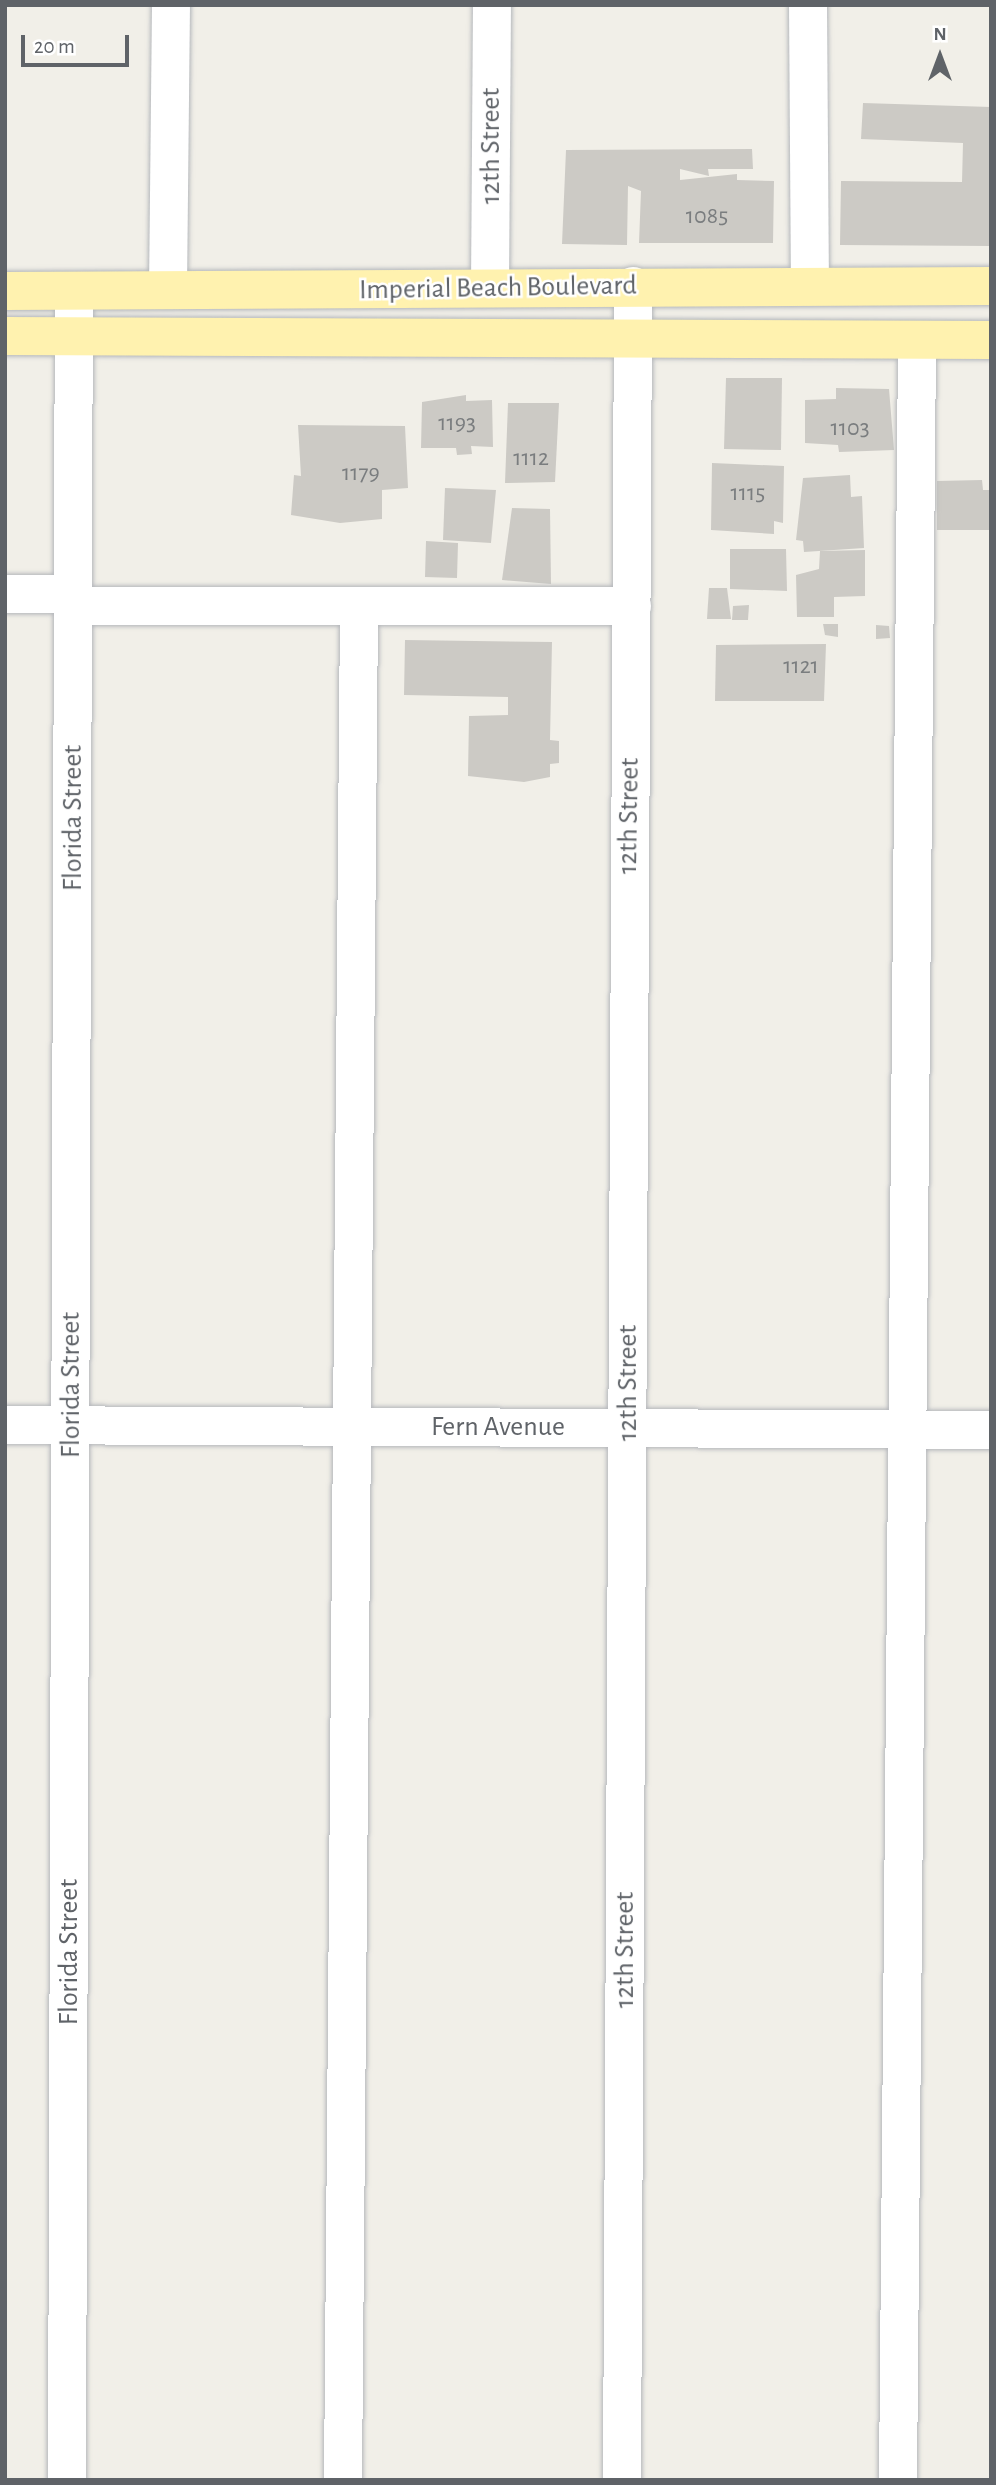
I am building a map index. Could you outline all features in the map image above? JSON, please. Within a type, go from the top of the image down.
[{"type":"main road","name":"Imperial Beach Boulevard","points":[[5,291],[991,286]]},
{"type":"main road","name":"Imperial Beach Boulevard","points":[[5,336],[991,340]]},
{"type":"street","points":[[168,290],[171,5]]},
{"type":"street","name":"12th Street","points":[[491,288],[492,5]]},
{"type":"street","points":[[808,5],[810,286]]},
{"type":"street","name":"12th Street","points":[[622,2480],[633,286]]},
{"type":"street","name":"Florida Street","points":[[67,2480],[74,291]]},
{"type":"street","points":[[898,2480],[917,340]]},
{"type":"street","points":[[5,594],[73,600],[359,606],[632,606]]},
{"type":"street","points":[[343,2480],[349,1427],[359,606]]},
{"type":"street","name":"Fern Avenue","points":[[5,1425],[991,1430]]},
{"type":"building","points":[[863,103],[991,107],[991,246],[840,245],[841,181],[962,182],[963,143],[861,139]]},
{"type":"building","points":[[752,149],[753,169],[708,169],[709,176],[680,169],[680,180],[737,174],[737,180],[774,181],[773,243],[639,243],[641,191],[628,186],[627,245],[562,244],[566,150]]},
{"type":"building","points":[[726,378],[782,378],[781,450],[724,449]]},
{"type":"building","points":[[836,388],[889,389],[894,450],[839,452],[838,445],[805,443],[805,400],[836,399]]},
{"type":"building","points":[[466,395],[466,401],[492,400],[493,447],[471,446],[472,454],[457,455],[456,448],[421,448],[422,402]]},
{"type":"building","points":[[508,403],[559,403],[555,482],[505,483]]},
{"type":"building","points":[[298,425],[405,426],[408,488],[382,490],[382,519],[340,523],[291,515],[294,475],[301,476]]},
{"type":"building","points":[[712,463],[784,466],[783,523],[774,521],[774,534],[711,530]]},
{"type":"building","points":[[850,475],[851,497],[862,496],[864,548],[804,552],[803,541],[796,540],[803,478]]},
{"type":"building","points":[[982,480],[983,490],[991,490],[991,530],[937,530],[937,481]]},
{"type":"building","points":[[445,488],[496,490],[491,543],[443,540]]},
{"type":"building","points":[[512,508],[550,509],[551,584],[502,580]]},
{"type":"building","points":[[426,541],[458,543],[457,578],[425,577]]},
{"type":"building","points":[[730,549],[786,549],[787,591],[730,589]]},
{"type":"building","points":[[865,550],[865,596],[834,597],[834,617],[797,617],[796,575],[819,569],[820,551]]},
{"type":"building","points":[[709,588],[727,588],[731,619],[707,619]]},
{"type":"building","points":[[749,605],[748,620],[732,620],[733,606]]},
{"type":"building","points":[[823,624],[838,624],[838,637],[825,635]]},
{"type":"building","points":[[876,625],[889,626],[890,638],[876,639]]},
{"type":"building","points":[[405,640],[552,642],[550,740],[559,741],[559,763],[550,764],[550,777],[524,782],[468,776],[469,716],[508,715],[508,697],[404,695]]},
{"type":"building","points":[[826,644],[824,701],[715,701],[716,645]]}]
